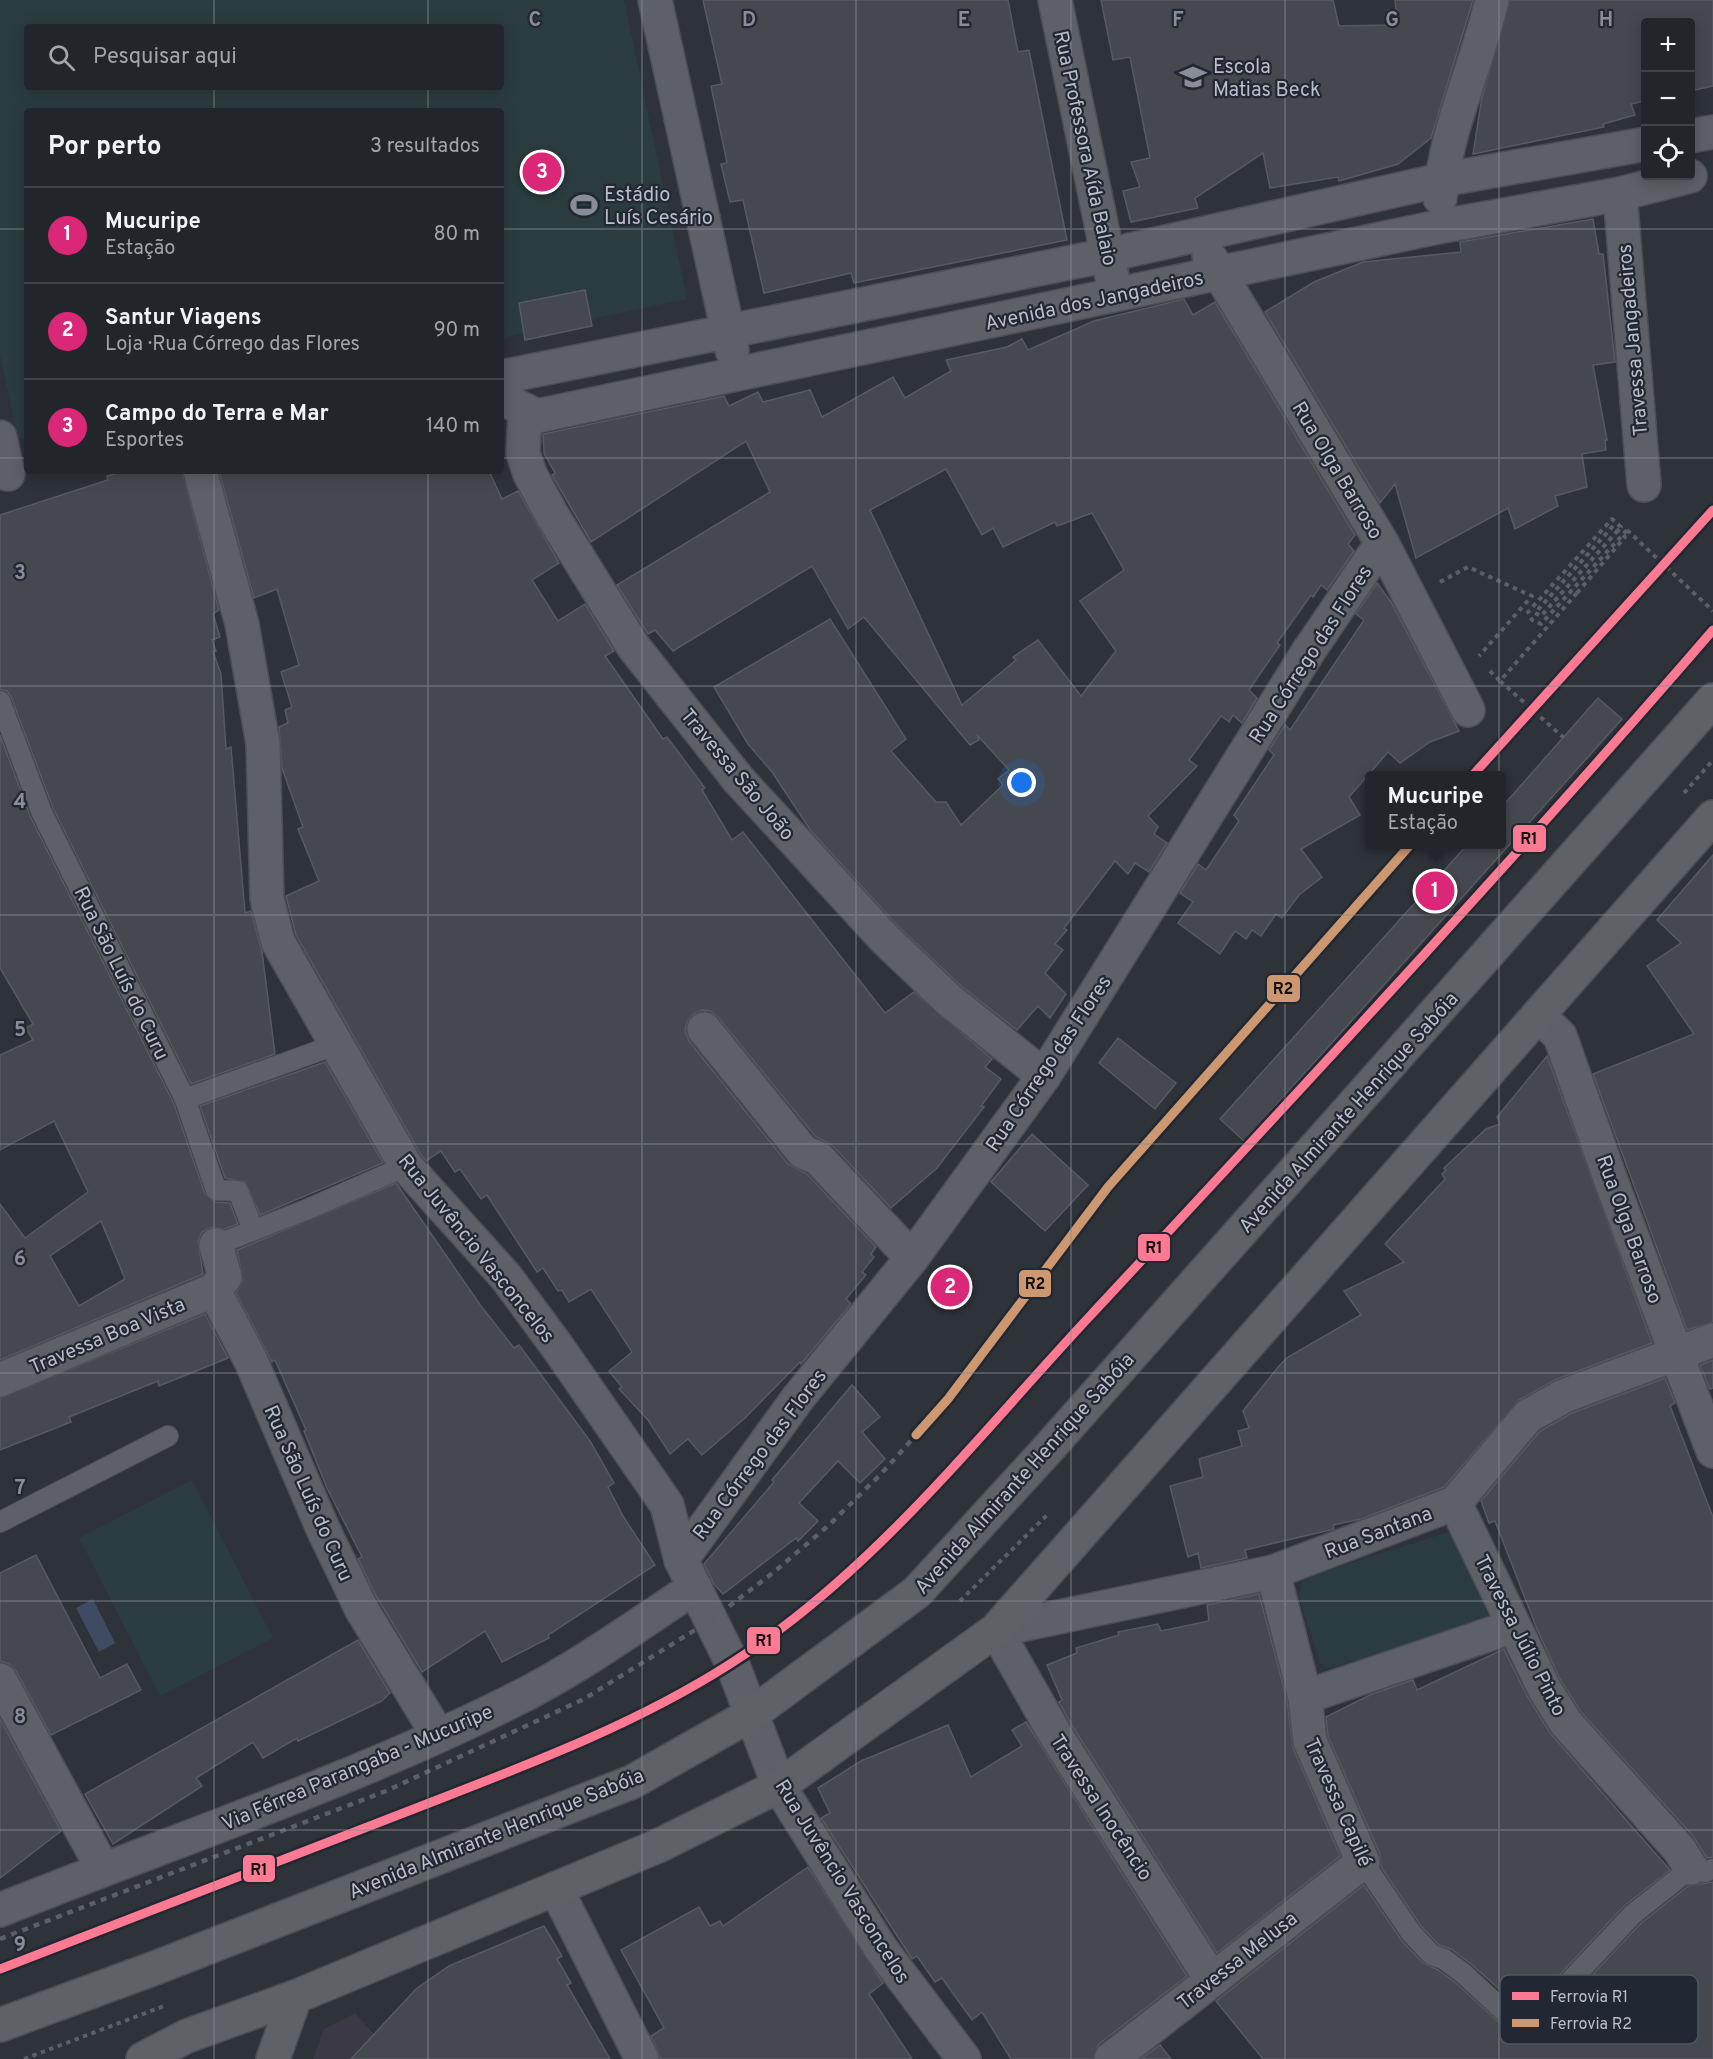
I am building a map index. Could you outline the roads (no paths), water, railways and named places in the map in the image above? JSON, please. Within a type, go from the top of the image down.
[{"type":"highway","name":"Avenida Almirante Henrique Sabóia","points":[[0,2025],[166,1964],[632,1782],[752,1714],[917,1592],[941,1568],[1713,700]]},
{"type":"highway","points":[[143,2059],[187,2036],[295,1996],[658,1846],[779,1786],[996,1630],[1711,822]]},
{"type":"highway","points":[[273,2059],[295,1996]]},
{"type":"street","points":[[656,0],[738,374]]},
{"type":"street","name":"Rua Professora Aída Balaio","points":[[1055,0],[1116,296]]},
{"type":"street","points":[[1438,227],[1441,180],[1459,107],[1492,0]]},
{"type":"street","points":[[1695,135],[1713,132]]},
{"type":"street","name":"Avenida dos Jangadeiros","points":[[504,376],[1108,255],[1441,180],[1641,145]]},
{"type":"street","name":"Avenida dos Jangadeiros","points":[[1695,174],[1713,169]]},
{"type":"street","name":"Avenida dos Jangadeiros","points":[[513,404],[537,416],[1438,227],[1620,194],[1672,180]]},
{"type":"street","name":"Travessa Jangadeiros","points":[[1620,194],[1644,485]]},
{"type":"street","name":"Rua Olga Barroso","points":[[1196,236],[1382,543],[1468,710]]},
{"type":"street","name":"Travessa São João","points":[[513,404],[530,474],[552,515],[633,646],[738,778],[885,939],[949,1000],[1044,1076]]},
{"type":"street","points":[[0,436],[12,473]]},
{"type":"street","name":"Rua Juvêncio Vasconcelos","points":[[201,474],[242,624],[263,744],[267,899],[278,942],[406,1166],[506,1277],[667,1505],[688,1574],[732,1663],[779,1786],[881,1949],[964,2059]]},
{"type":"street","name":"Rua Córrego das Flores","points":[[688,1574],[798,1398],[912,1258],[1044,1076],[1308,652],[1382,543]]},
{"type":"street","name":"Rua Olga Barroso","points":[[1538,1015],[1560,1036],[1614,1189],[1713,1451]]},
{"type":"street","points":[[704,1029],[802,1152],[818,1158],[912,1258]]},
{"type":"street","points":[[214,1290],[225,1277],[216,1245]]},
{"type":"street","name":"Travessa Boa Vista","points":[[0,1380],[214,1290]]},
{"type":"street","name":"Rua São Luís do Curu","points":[[214,1290],[251,1361],[322,1529],[362,1610],[438,1735]]},
{"type":"street","name":"Rua Santana","points":[[996,1630],[1273,1572],[1455,1503],[1528,1416],[1564,1396],[1713,1340]]},
{"type":"street","name":"Travessa Júlio Pinto","points":[[1455,1503],[1544,1688],[1566,1723],[1679,1850],[1702,1868]]},
{"type":"street","name":"Travessa Capilé","points":[[1273,1572],[1305,1697],[1310,1741],[1363,1862]]},
{"type":"street","name":"Via Férrea Parangaba - Mucuripe","points":[[0,1910],[308,1793],[511,1702],[605,1647],[688,1574]]},
{"type":"street","points":[[1305,1697],[1514,1626]]},
{"type":"street","name":"Travessa Inocêncio","points":[[996,1630],[1055,1734],[1212,1980]]},
{"type":"street","points":[[0,1680],[103,1869]]},
{"type":"street","name":"Travessa Melusa","points":[[1111,2059],[1363,1862]]},
{"type":"street","points":[[556,1889],[642,2059]]},
{"type":"lane","name":"Rua São Luís do Curu","points":[[0,701],[42,813],[185,1099],[216,1190],[238,1191],[253,1229]]},
{"type":"lane","points":[[185,1099],[338,1044]]},
{"type":"lane","points":[[216,1245],[308,1209],[406,1166]]},
{"type":"lane","points":[[0,1522],[168,1436]]},
{"type":"lane","name":"Travessa Capilé","points":[[1363,1862],[1412,1934],[1432,1955],[1444,1959],[1464,1974],[1500,2008]]},
{"type":"lane","name":"Travessa Capilé","points":[[1576,1975],[1632,1915],[1702,1868]]},
{"type":"water","points":[[93,1599],[115,1643],[99,1652],[76,1608]]},
{"type":"railway","points":[[1477,771],[1713,510]]},
{"type":"railway","points":[[0,1939],[386,1791],[584,1699],[711,1620],[774,1572],[829,1525],[882,1473],[948,1399],[1108,1187],[1407,849]]},
{"type":"rail line","name":"R1","points":[[1477,771],[1713,510]]},
{"type":"rail line","name":"R1","points":[[0,1969],[572,1746],[613,1728],[692,1687],[782,1628],[830,1589],[877,1546],[964,1456],[1482,890],[1713,630]]},
{"type":"rail line","name":"R2","points":[[916,1435],[948,1399],[1108,1187],[1407,849]]},
{"type":"place","name":"Escola Matias Beck","points":[[1193,77]]},
{"type":"place","name":"Campo do Terra e Mar","points":[[542,172]]},
{"type":"place","name":"Estádio Luís Cesário","points":[[584,205]]},
{"type":"place","name":"Mucuripe","points":[[1435,891]]},
{"type":"place","name":"Santur Viagens","points":[[950,1287]]}]
